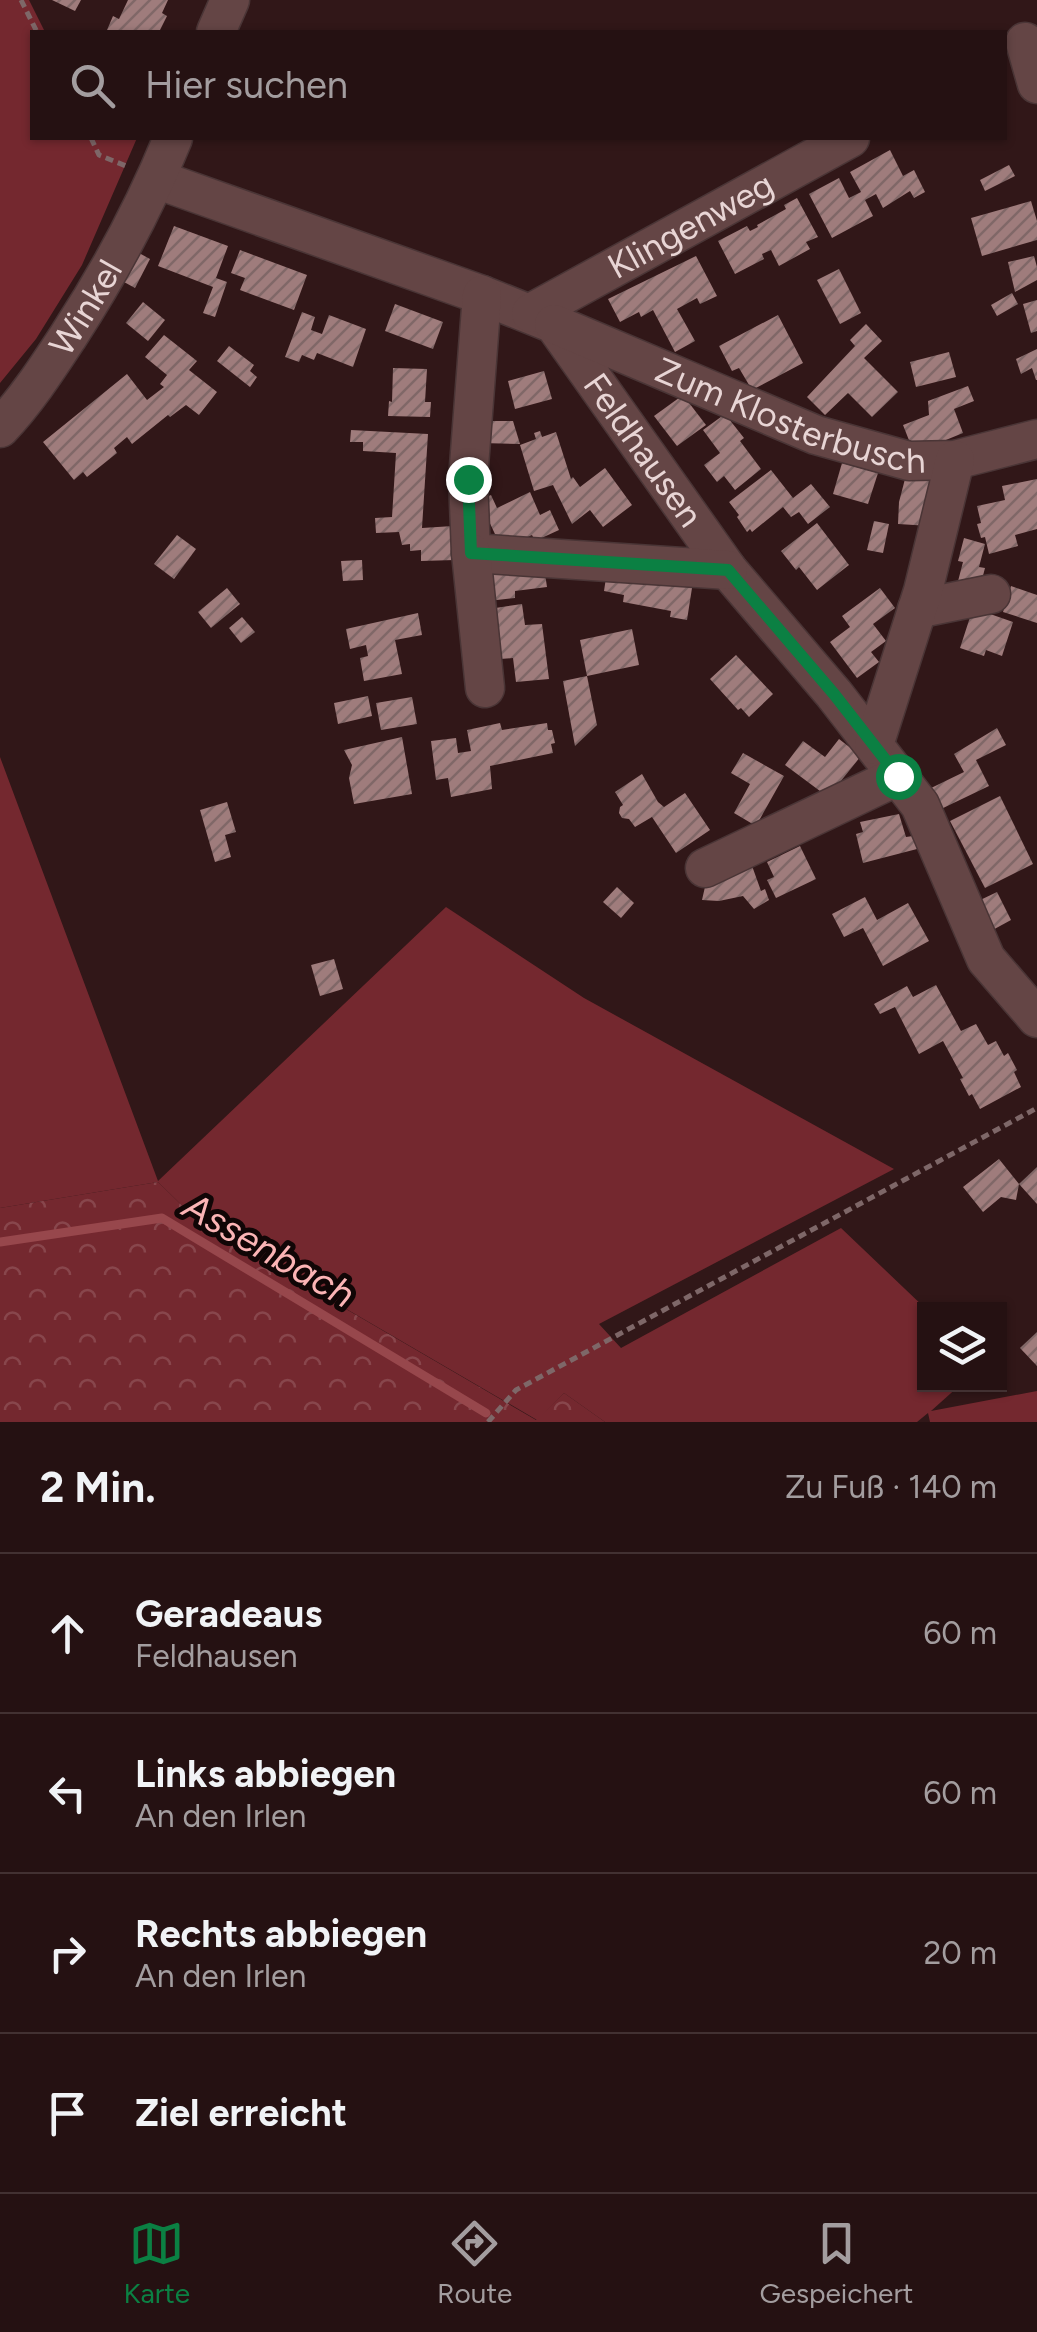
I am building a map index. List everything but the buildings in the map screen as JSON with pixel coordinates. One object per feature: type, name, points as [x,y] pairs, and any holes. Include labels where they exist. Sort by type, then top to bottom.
[{"type":"street","points":[[217,30],[230,0]]},
{"type":"street","points":[[1022,43],[1037,84]]},
{"type":"street","name":"Winkel","points":[[0,428],[52,362],[109,273],[172,140]]},
{"type":"street","name":"Klingenweg","points":[[542,318],[847,140]]},
{"type":"street","points":[[156,179],[542,318]]},
{"type":"street","points":[[482,295],[468,479],[471,553],[485,688]]},
{"type":"street","name":"Zum Klosterbusch","points":[[542,318],[816,435],[909,461],[955,460],[1037,439]]},
{"type":"street","name":"Feldhausen","points":[[542,318],[728,570],[827,686],[920,805],[986,958],[1037,1018]]},
{"type":"street","points":[[874,745],[917,609],[955,460]]},
{"type":"street","points":[[471,553],[728,570]]},
{"type":"street","points":[[917,609],[991,594]]},
{"type":"street","points":[[705,868],[898,776]]},
{"type":"path","points":[[20,0],[36,30]]},
{"type":"path","points":[[91,140],[100,155],[156,179]]},
{"type":"path","points":[[488,1422],[516,1390],[1037,1108]]},
{"type":"green space","points":[[0,0],[29,0],[44,30],[30,30],[30,140],[136,140],[82,265],[36,339],[0,383]]},
{"type":"green space","points":[[0,757],[158,1181],[446,907],[584,998],[894,1169],[599,1324],[621,1348],[841,1228],[919,1302],[917,1392],[952,1392],[931,1411],[1037,1391],[1037,1422],[930,1422],[928,1413],[917,1422],[605,1422],[564,1393],[537,1420],[202,1225],[158,1182],[0,1208]]},
{"type":"green space","points":[[158,1182],[202,1225],[536,1420],[564,1393],[605,1422],[0,1422],[0,1208]]},
{"type":"waterway","name":"Assenbach","points":[[0,1242],[162,1218],[486,1413]]},
{"type":"route","points":[[468,479],[471,553],[728,570],[898,776]]}]
